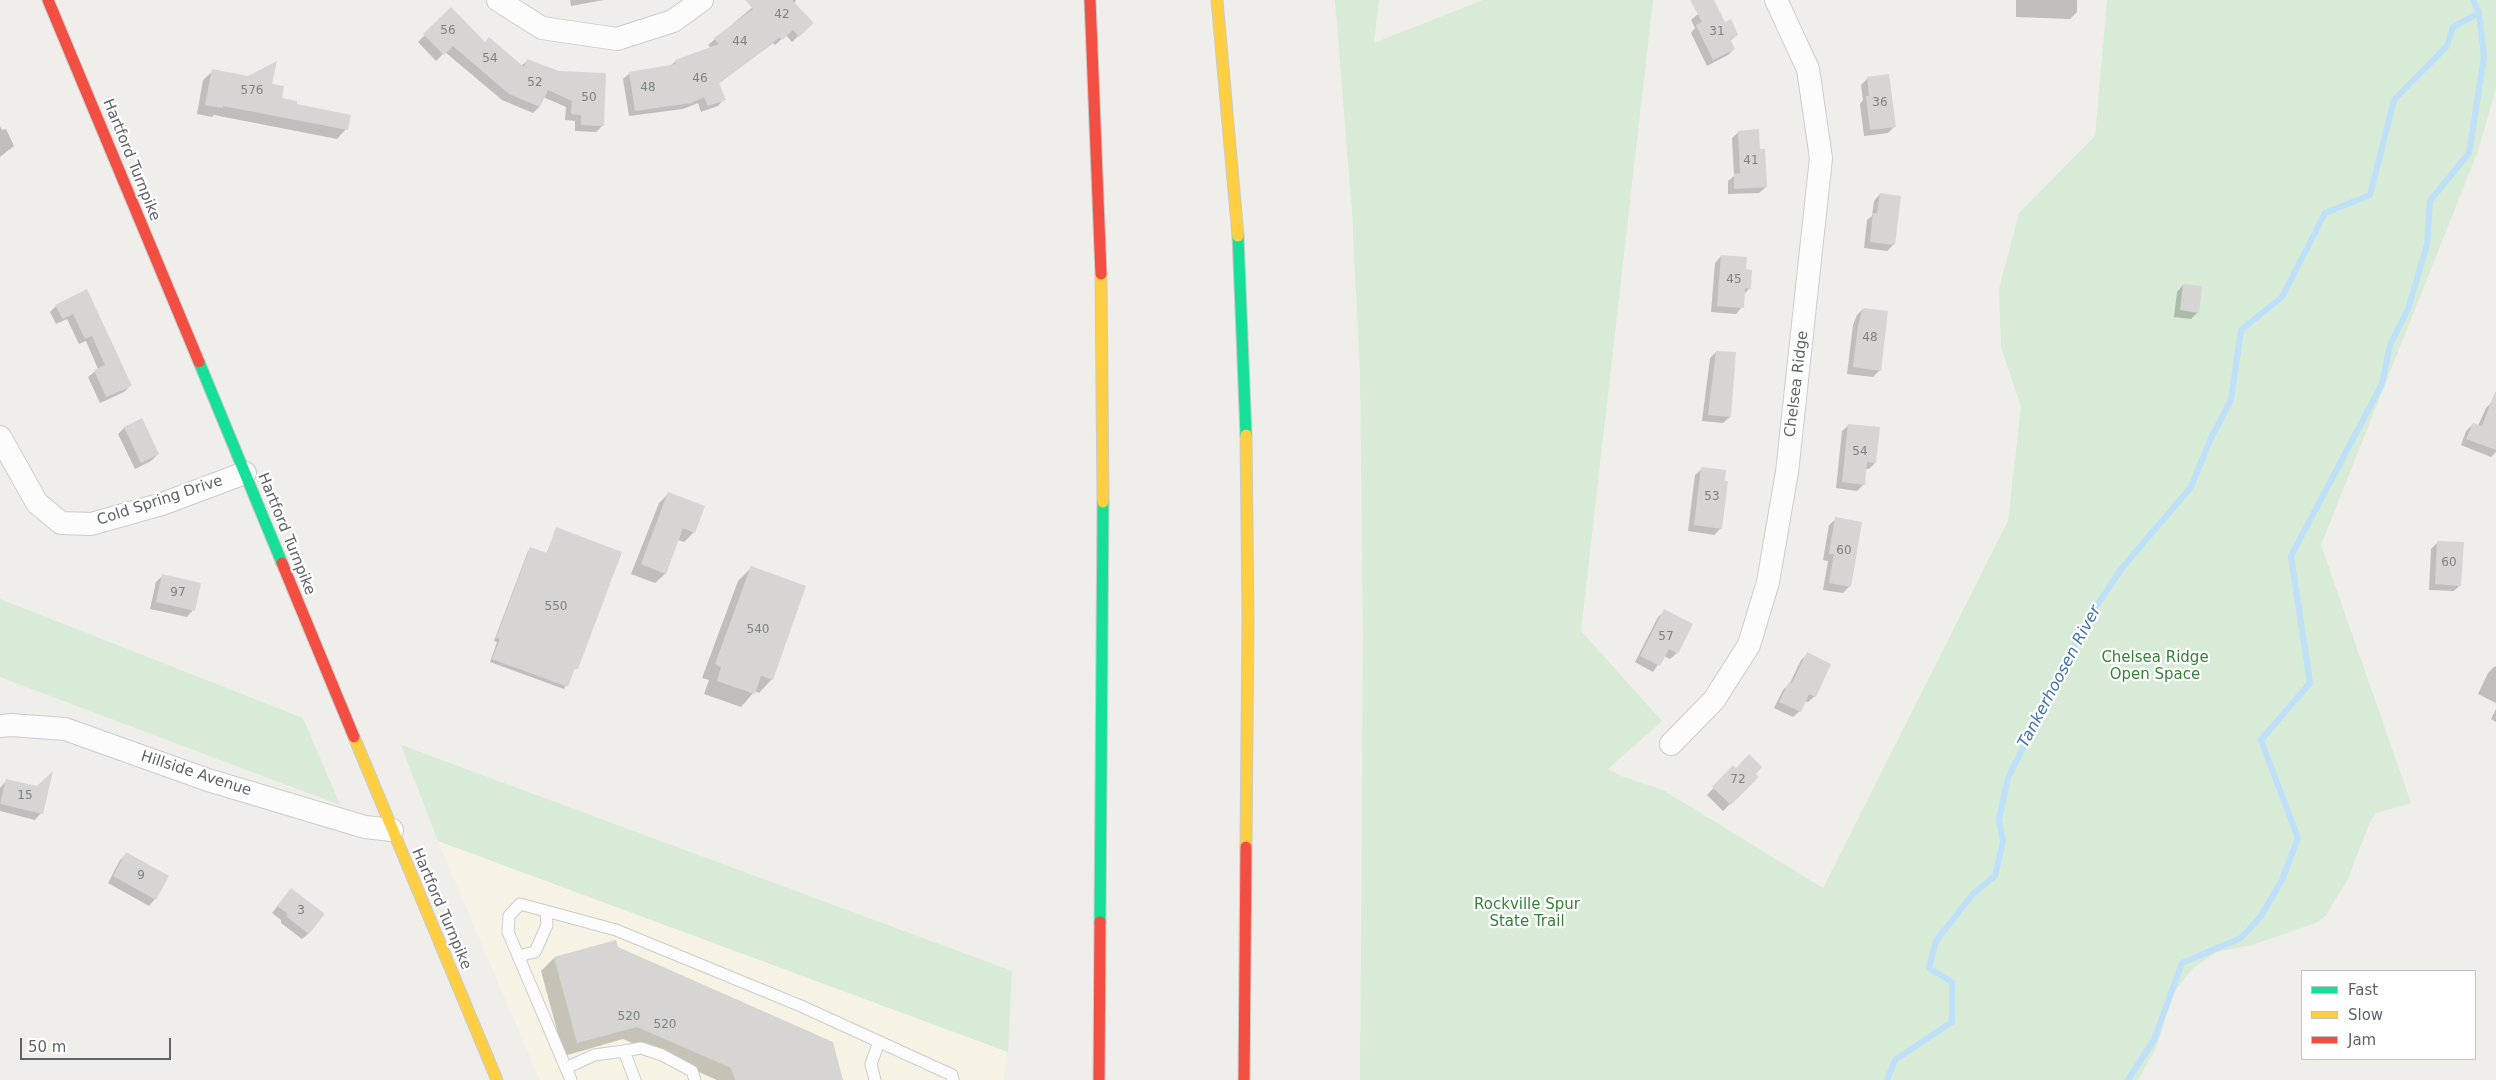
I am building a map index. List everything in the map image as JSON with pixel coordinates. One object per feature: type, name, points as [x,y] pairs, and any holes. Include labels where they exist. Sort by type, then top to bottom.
[{"type":"main road","name":"Hartford Turnpike","points":[[48,0],[497,1080]]},
{"type":"main road","points":[[1090,0],[1101,238],[1104,418],[1098,1080]]},
{"type":"main road","points":[[1217,0],[1227,93],[1238,238],[1247,458],[1248,618],[1244,1080]]},
{"type":"street","points":[[498,0],[542,28],[617,39],[673,21],[702,0]]},
{"type":"street","name":"Chelsea Ridge","points":[[1671,744],[1714,700],[1749,645],[1768,582],[1787,472],[1821,158],[1808,68],[1776,0]]},
{"type":"street","name":"Cold Spring Drive","points":[[0,437],[37,503],[61,523],[91,524],[162,504],[245,473]]},
{"type":"street","name":"Hillside Avenue","points":[[0,726],[11,725],[65,729],[208,780],[365,827],[392,830]]},
{"type":"lane","points":[[570,1080],[508,932],[509,916],[520,904],[616,930],[801,1006],[952,1075],[953,1080]]},
{"type":"lane","points":[[518,956],[535,952],[547,925],[546,911]]},
{"type":"lane","points":[[875,1080],[871,1064],[879,1042]]},
{"type":"lane","points":[[566,1068],[594,1055],[641,1048],[662,1055],[692,1071],[695,1080]]},
{"type":"lane","points":[[624,1051],[635,1080]]},
{"type":"shaded area","points":[[438,841],[1007,1052],[1004,1080],[540,1080]]},
{"type":"green space","points":[[1335,0],[1379,0],[1374,43],[1483,0],[1653,0],[1581,631],[1662,721],[1608,769],[1621,776],[1663,790],[1823,888],[2008,521],[2021,407],[2001,347],[1999,289],[2019,213],[2095,136],[2107,0],[2496,0],[2496,88],[2478,151],[2321,545],[2411,803],[2376,813],[2369,824],[2348,879],[2326,915],[2318,922],[2252,945],[2217,952],[2197,965],[2173,994],[2156,1048],[2138,1080],[1360,1080],[1363,636],[1360,373],[1352,212]]},
{"type":"green space","points":[[0,599],[303,718],[340,805],[0,677]]},
{"type":"green space","points":[[401,745],[1012,971],[1008,1052],[438,841]]},
{"type":"building","points":[[745,0],[792,0],[814,23],[799,37],[793,30],[782,40],[780,37],[719,83],[726,100],[708,106],[704,97],[691,103],[635,111],[629,72],[676,64],[675,60],[719,44],[714,38],[753,9]]},
{"type":"building","points":[[1690,0],[1714,0],[1725,22],[1731,19],[1738,35],[1730,39],[1735,49],[1713,60],[1696,25],[1702,22]]},
{"type":"building","points":[[451,7],[485,42],[489,37],[524,67],[527,59],[559,71],[606,73],[604,126],[581,125],[581,115],[571,114],[572,101],[548,90],[540,107],[509,94],[453,46],[444,55],[423,34]]},
{"type":"building","points":[[277,61],[272,84],[284,86],[282,98],[297,101],[297,104],[351,115],[348,130],[223,106],[223,108],[205,105],[212,69],[248,76]]},
{"type":"building","points":[[1889,74],[1896,127],[1870,130],[1866,96],[1869,96],[1867,77]]},
{"type":"building","points":[[1759,129],[1760,149],[1765,149],[1767,187],[1734,189],[1734,174],[1740,173],[1738,131]]},
{"type":"building","points":[[1880,193],[1901,196],[1895,245],[1870,242],[1873,213],[1877,213]]},
{"type":"building","points":[[1721,255],[1747,257],[1746,269],[1752,270],[1751,289],[1745,288],[1744,308],[1717,306]]},
{"type":"building","points":[[2183,284],[2202,286],[2199,313],[2180,310]]},
{"type":"building","points":[[87,289],[132,386],[106,397],[94,370],[105,365],[92,336],[85,339],[73,314],[63,319],[55,305]]},
{"type":"building","points":[[1863,308],[1888,311],[1881,371],[1853,367],[1858,326]]},
{"type":"building","points":[[1716,351],[1736,352],[1731,417],[1708,415]]},
{"type":"building","points":[[2495,392],[2496,450],[2466,439],[2473,423],[2482,426]]},
{"type":"building","points":[[142,418],[159,454],[141,463],[124,427]]},
{"type":"building","points":[[1848,424],[1880,427],[1876,463],[1867,462],[1865,485],[1842,482]]},
{"type":"building","points":[[1701,467],[1726,470],[1725,481],[1728,481],[1722,529],[1694,525]]},
{"type":"building","points":[[668,492],[705,506],[695,533],[683,528],[666,574],[641,564]]},
{"type":"building","points":[[1835,517],[1862,522],[1851,587],[1829,583],[1834,554],[1829,554]]},
{"type":"building","points":[[556,527],[622,552],[578,669],[575,668],[568,687],[492,659],[500,639],[496,638],[530,547],[547,553]]},
{"type":"building","points":[[2437,541],[2464,542],[2461,586],[2435,584]]},
{"type":"building","points":[[751,566],[806,586],[773,680],[761,676],[755,694],[717,681],[721,667],[715,664]]},
{"type":"building","points":[[162,574],[201,583],[195,611],[156,602]]},
{"type":"building","points":[[1664,609],[1693,624],[1678,654],[1669,649],[1660,666],[1640,656]]},
{"type":"building","points":[[1807,652],[1831,664],[1816,697],[1809,694],[1801,712],[1779,702],[1789,682],[1792,683]]},
{"type":"building","points":[[1749,754],[1762,767],[1756,774],[1759,777],[1731,805],[1712,787],[1733,765],[1736,768]]},
{"type":"building","points":[[53,771],[43,814],[0,804],[6,779],[37,786]]},
{"type":"building","points":[[126,852],[169,876],[156,900],[113,876]]},
{"type":"building","points":[[291,888],[325,914],[309,934],[287,917],[287,913],[277,906]]},
{"type":"building","points":[[616,940],[618,947],[833,1042],[843,1080],[735,1080],[731,1068],[637,1027],[577,1043],[554,957]]},
{"type":"waterway","name":"Tankerhoosen River","points":[[2128,1080],[2154,1040],[2182,963],[2241,938],[2261,916],[2282,880],[2298,838],[2261,740],[2310,683],[2291,556],[2382,384],[2390,345],[2408,309],[2427,245],[2430,201],[2469,153],[2484,57],[2479,13],[2473,0]]},
{"type":"waterway","name":"Tankerhoosen River","points":[[1887,1080],[1895,1060],[1952,1022],[1952,982],[1929,968],[1936,941],[1973,894],[1995,876],[2003,842],[1999,819],[2008,778],[2085,623],[2122,568],[2191,487],[2210,440],[2231,400],[2241,330],[2282,297],[2325,213],[2370,195],[2394,100],[2447,46],[2453,27],[2479,13]]},
{"type":"traffic: fast","points":[[1238,236],[1246,435]]},
{"type":"traffic: fast","points":[[199,362],[282,563]]},
{"type":"traffic: fast","points":[[1100,922],[1103,502]]},
{"type":"traffic: slow","points":[[1217,0],[1238,236]]},
{"type":"traffic: slow","points":[[1101,274],[1103,502]]},
{"type":"traffic: slow","points":[[1246,435],[1248,618],[1246,847]]},
{"type":"traffic: slow","points":[[354,737],[497,1080]]},
{"type":"traffic: jam","points":[[48,0],[199,362]]},
{"type":"traffic: jam","points":[[1090,0],[1101,274]]},
{"type":"traffic: jam","points":[[282,563],[354,737]]},
{"type":"traffic: jam","points":[[1244,1080],[1246,847]]},
{"type":"traffic: jam","points":[[1099,1080],[1100,922]]},
{"type":"park label","name":"Chelsea Ridge Open Space","points":[[2155,666]]},
{"type":"park label","name":"Rockville Spur State Trail","points":[[1527,914]]}]
